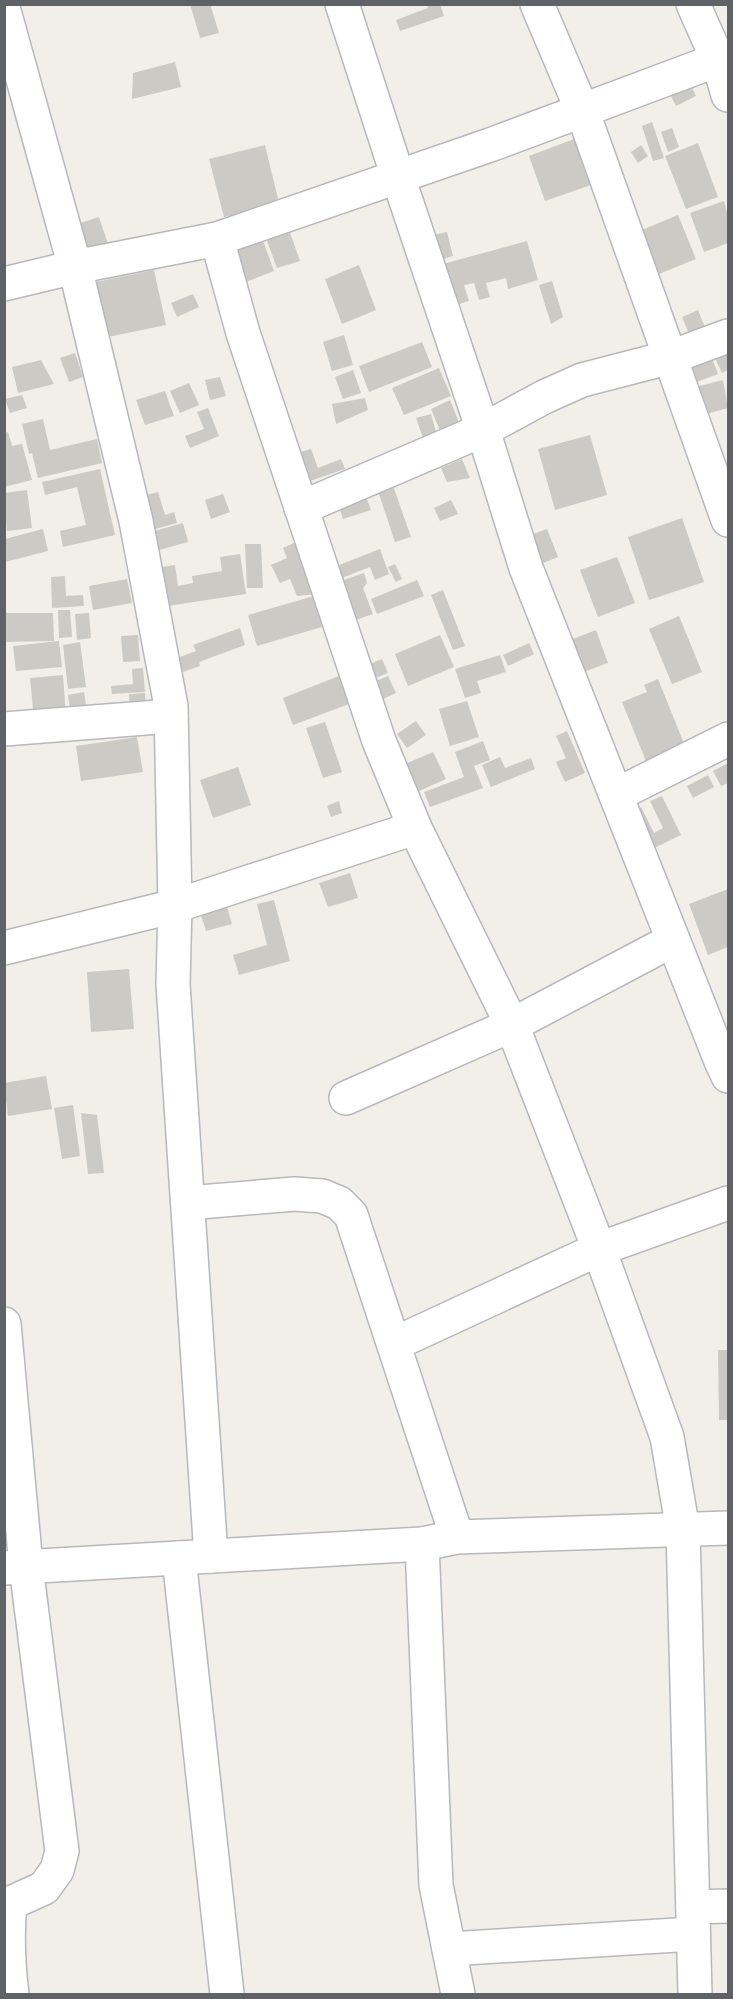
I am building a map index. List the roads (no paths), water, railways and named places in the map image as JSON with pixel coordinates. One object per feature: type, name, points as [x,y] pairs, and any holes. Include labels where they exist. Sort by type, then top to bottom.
[{"type":"street","points":[[342,4],[483,430],[526,568],[729,1076]]},
{"type":"street","points":[[537,4],[582,111],[729,520]]},
{"type":"street","points":[[693,4],[723,58],[729,95]]},
{"type":"street","points":[[4,11],[75,267],[136,521],[171,716],[175,906],[173,984],[188,1203],[195,1557],[226,1995]]},
{"type":"street","points":[[4,284],[75,267],[217,239],[398,177],[723,58]]},
{"type":"street","points":[[217,239],[243,333],[379,741],[415,828],[512,1025],[599,1249],[667,1437],[683,1530],[695,1995]]},
{"type":"street","points":[[301,508],[483,430],[544,397],[582,381],[671,357],[729,336]]},
{"type":"street","points":[[4,729],[171,716]]},
{"type":"street","points":[[616,795],[729,739]]},
{"type":"street","points":[[4,948],[175,906],[415,828]]},
{"type":"street","points":[[346,1098],[512,1025],[673,940]]},
{"type":"street","points":[[188,1203],[294,1194],[322,1196],[339,1203],[351,1215],[457,1537]]},
{"type":"street","points":[[394,1344],[599,1249],[729,1203]]},
{"type":"street","points":[[4,1324],[15,1567],[62,1851],[57,1870],[44,1888],[7,1904],[8,1965],[12,1995]]},
{"type":"street","points":[[15,1567],[422,1544],[457,1537],[729,1528]]},
{"type":"street","points":[[422,1544],[436,1885],[458,1995]]},
{"type":"street","points":[[449,1949],[693,1921],[729,1906]]}]
